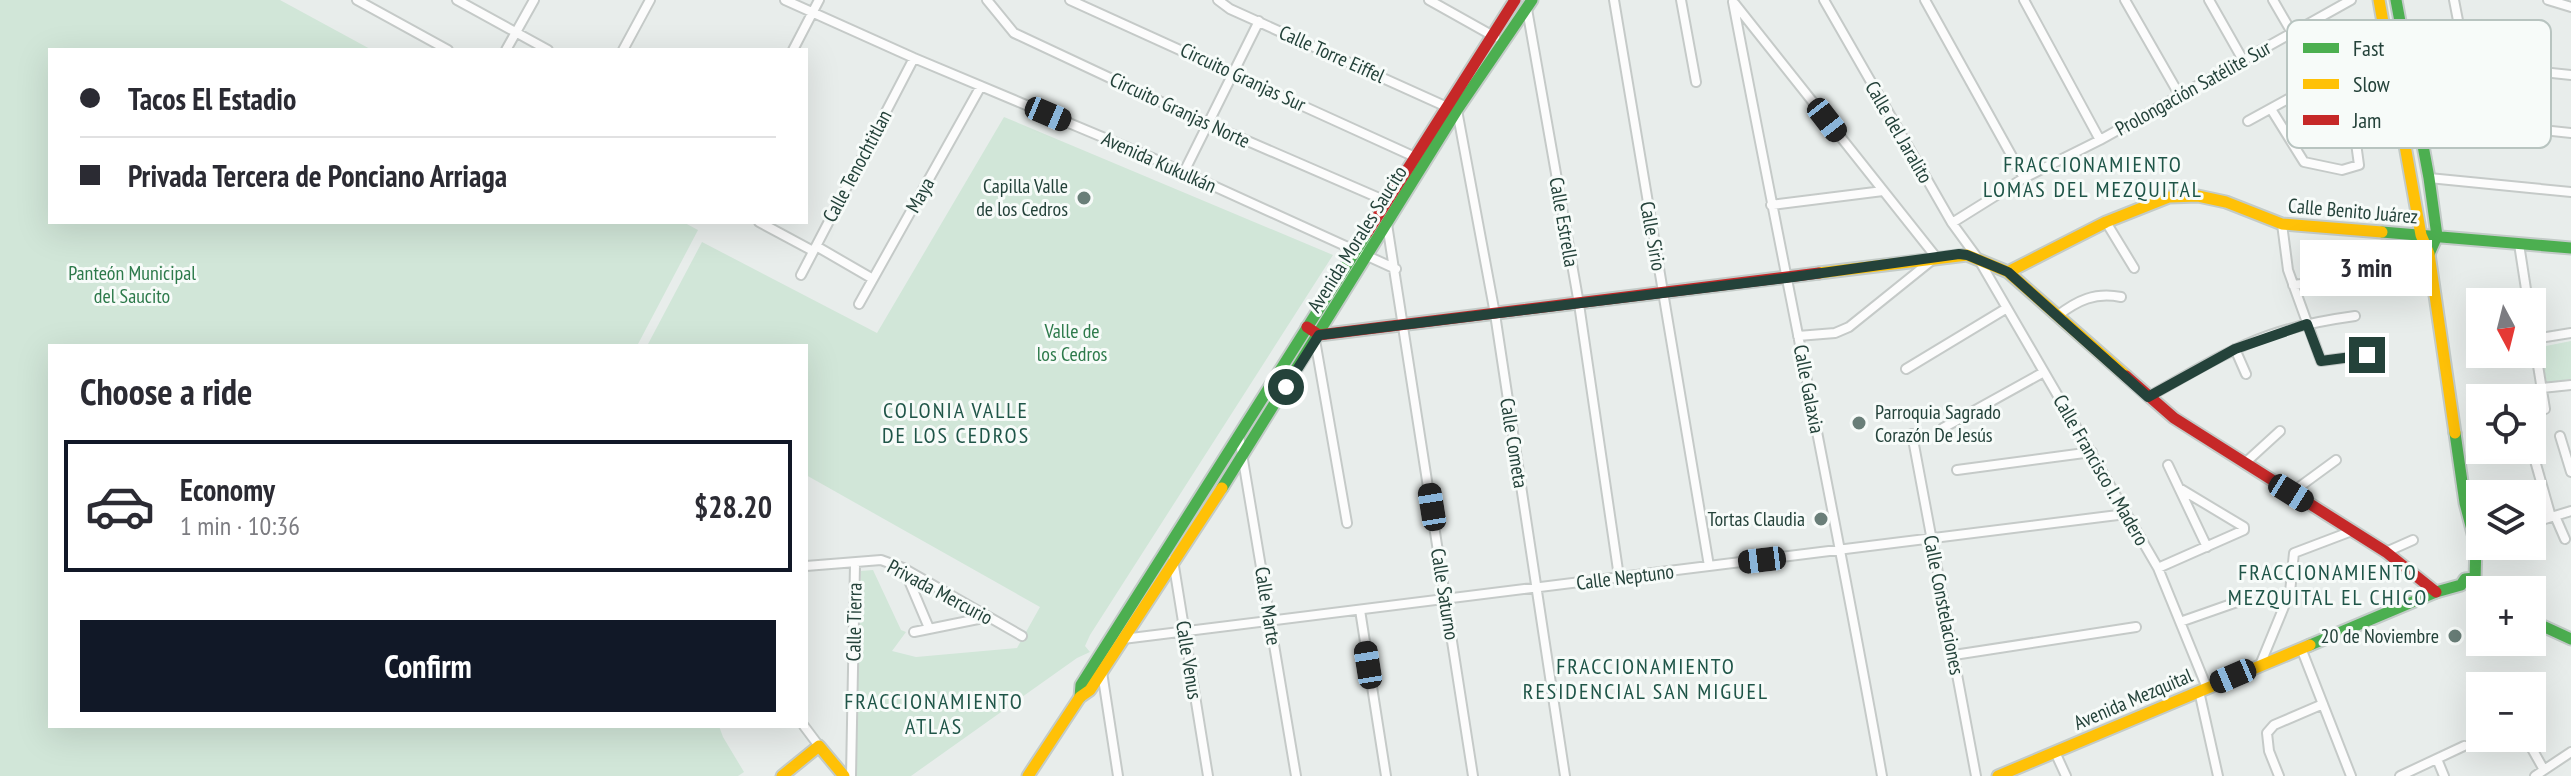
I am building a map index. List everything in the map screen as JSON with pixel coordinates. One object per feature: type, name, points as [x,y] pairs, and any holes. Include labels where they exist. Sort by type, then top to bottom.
[{"type":"street","points":[[357,0],[444,48]]},
{"type":"street","points":[[457,0],[544,48]]},
{"type":"street","points":[[507,48],[534,0]]},
{"type":"street","points":[[624,48],[650,0]]},
{"type":"street","name":"Avenida Kukulkán","points":[[785,0],[1363,252]]},
{"type":"street","points":[[794,48],[819,0]]},
{"type":"street","name":"Circuito Granjas Norte","points":[[987,0],[1014,33],[1206,123],[1386,201]]},
{"type":"street","name":"Circuito Granjas Sur","points":[[1070,0],[1415,157]]},
{"type":"street","name":"Calle Torre Eiffel","points":[[1221,0],[1230,9],[1452,109]]},
{"type":"street","points":[[1429,0],[1498,40]]},
{"type":"street","name":"Avenida Morales Saucito","points":[[1498,40],[1515,0]]},
{"type":"street","name":"Calle Sirio","points":[[1614,0],[1709,566]]},
{"type":"street","points":[[1681,0],[1696,82]]},
{"type":"street","name":"Calle del Jaralito","points":[[1824,0],[1952,223],[1979,260]]},
{"type":"street","points":[[1925,0],[2024,178]]},
{"type":"street","points":[[2024,0],[2100,140]]},
{"type":"street","points":[[2125,0],[2180,96]]},
{"type":"street","points":[[2209,0],[2243,60]]},
{"type":"street","points":[[2273,0],[2287,24]]},
{"type":"street","points":[[2379,0],[2383,20]]},
{"type":"street","points":[[2396,0],[2400,20]]},
{"type":"street","points":[[2454,0],[2458,20]]},
{"type":"street","points":[[2548,0],[2571,7]]},
{"type":"street","points":[[1733,1],[1936,257]]},
{"type":"street","name":"Calle Galaxia","points":[[1733,1],[1841,550],[1882,776]]},
{"type":"street","name":"Prolongación Satélite Sur","points":[[2313,20],[2345,2]]},
{"type":"street","name":"Avenida Morales Saucito","points":[[1028,776],[1080,697],[1090,690],[1102,672],[1317,338],[1386,201],[1498,40],[1530,4]]},
{"type":"street","name":"Calle Estrella","points":[[1530,4],[1619,577]]},
{"type":"street","points":[[1184,172],[1259,21]]},
{"type":"street","name":"Prolongación Satélite Sur","points":[[1952,223],[2024,178],[2100,140],[2287,35]]},
{"type":"street","name":"Calle Tenochtitlan","points":[[801,275],[914,58]]},
{"type":"street","points":[[2551,73],[2571,75]]},
{"type":"street","name":"Maya","points":[[859,304],[981,86]]},
{"type":"street","points":[[2248,121],[2287,100]]},
{"type":"street","name":"Avenida Morales Saucito","points":[[1080,697],[1081,685],[1307,327],[1387,223],[1452,109]]},
{"type":"street","name":"Calle Cometa","points":[[1452,109],[1495,314],[1565,776]]},
{"type":"street","points":[[2271,109],[2287,135]]},
{"type":"street","points":[[2551,131],[2571,133]]},
{"type":"street","points":[[2295,148],[2304,162],[2342,170],[2359,165],[2357,148]]},
{"type":"street","points":[[2405,148],[2421,235],[2429,254],[2466,506]]},
{"type":"street","points":[[2424,148],[2437,236],[2429,254]]},
{"type":"street","points":[[2429,178],[2571,192]]},
{"type":"street","points":[[1771,205],[1883,191]]},
{"type":"street","name":"Calle Benito Juárez","points":[[2008,272],[2106,222],[2169,197],[2198,196],[2226,202],[2282,224],[2571,248]]},
{"type":"street","points":[[2106,222],[2134,268]]},
{"type":"street","name":"Calle Saturno","points":[[1387,223],[1473,776]]},
{"type":"street","points":[[763,224],[873,279]]},
{"type":"street","points":[[2282,224],[2288,270],[2321,361],[2367,355]]},
{"type":"street","points":[[2519,244],[2526,288]]},
{"type":"street","points":[[1363,252],[1396,269]]},
{"type":"street","points":[[1317,338],[1959,254],[2008,272],[2174,418],[2386,552],[2436,592]]},
{"type":"street","points":[[1798,336],[1835,333],[1849,327],[1936,257]]},
{"type":"street","name":"Calle Francisco I. Madero","points":[[1979,260],[2158,568],[2203,689],[2218,776]]},
{"type":"street","points":[[2293,285],[2353,278]]},
{"type":"street","points":[[2057,316],[2080,300],[2094,296],[2121,297]]},
{"type":"street","points":[[1906,369],[2007,308]]},
{"type":"street","points":[[2148,397],[2235,349],[2307,324],[2355,316]]},
{"type":"street","points":[[1307,327],[1317,338],[1347,523]]},
{"type":"street","points":[[2546,337],[2571,333]]},
{"type":"street","points":[[2235,349],[2246,374]]},
{"type":"street","points":[[1943,428],[2044,372]]},
{"type":"street","points":[[2546,388],[2571,385]]},
{"type":"street","points":[[2245,463],[2280,431]]},
{"type":"street","name":"Calle Constelaciones","points":[[1912,434],[1976,776]]},
{"type":"street","name":"Calle Marte","points":[[1239,436],[1296,776]]},
{"type":"street","points":[[2560,436],[2571,472]]},
{"type":"street","points":[[1957,470],[2092,452]]},
{"type":"street","points":[[2291,493],[2336,460]]},
{"type":"street","points":[[2536,464],[2553,516],[2565,539]]},
{"type":"street","points":[[2168,465],[2207,547]]},
{"type":"street","points":[[2158,568],[2244,530],[2244,527],[2179,488]]},
{"type":"street","points":[[1194,506],[1205,513]]},
{"type":"street","points":[[2546,518],[2571,511]]},
{"type":"street","name":"Calle Neptuno","points":[[1123,639],[2126,514]]},
{"type":"street","points":[[2260,665],[2290,592],[2294,553],[2352,531]]},
{"type":"street","points":[[2386,552],[2413,540]]},
{"type":"street","name":"Calle Venus","points":[[1170,544],[1208,776]]},
{"type":"street","name":"Privada Mercurio","points":[[808,566],[881,560],[903,568],[1022,636]]},
{"type":"street","name":"Calle Tierra","points":[[851,776],[855,564]]},
{"type":"street","points":[[903,568],[929,628]]},
{"type":"street","name":"Avenida Mezquital","points":[[1998,776],[2436,592],[2461,585],[2466,579]]},
{"type":"street","points":[[2180,622],[2240,601]]},
{"type":"street","points":[[1360,610],[1386,776]]},
{"type":"street","points":[[914,632],[989,617]]},
{"type":"street","points":[[1954,655],[2136,627]]},
{"type":"street","points":[[2546,627],[2571,639]]},
{"type":"street","points":[[2301,648],[2351,776]]},
{"type":"street","points":[[1099,656],[1118,776]]},
{"type":"street","points":[[2279,776],[2269,751],[2267,733],[2274,725],[2323,704]]},
{"type":"street","points":[[806,728],[844,776]]},
{"type":"street","points":[[782,776],[819,746]]},
{"type":"street","points":[[2400,776],[2464,746]]},
{"type":"street","points":[[2055,752],[2066,776]]},
{"type":"street","points":[[2534,752],[2544,770]]},
{"type":"street","points":[[2535,776],[2571,752]]},
{"type":"street","points":[[2437,759],[2444,776]]},
{"type":"green space","name":"Panteón Municipal del Saucito","points":[[0,0],[280,0],[368,48],[48,48],[48,224],[687,224],[698,230],[638,344],[48,344],[48,728],[720,728],[744,772],[738,776],[0,776]]},
{"type":"green space","name":"Valle de los Cedros","points":[[1004,117],[1333,255],[1090,635],[1085,646],[1090,652],[1077,658],[911,776],[853,776],[861,571],[873,570],[901,630],[906,632],[892,651],[916,657],[1017,648],[1040,607],[808,476],[808,344],[648,344],[702,242],[877,333]]},
{"type":"green space","points":[[2571,341],[2571,379],[2546,383],[2546,346]]},
{"type":"traffic: fast","points":[[1222,488],[1457,110],[1532,0]]},
{"type":"traffic: fast","points":[[2396,0],[2400,20]]},
{"type":"traffic: fast","points":[[2423,148],[2437,236],[2429,254]]},
{"type":"traffic: fast","points":[[2382,232],[2571,248]]},
{"type":"traffic: fast","points":[[1080,697],[1081,685],[1367,233]]},
{"type":"traffic: fast","points":[[2455,433],[2465,503],[2476,545],[2475,576]]},
{"type":"traffic: fast","points":[[2461,585],[2466,579]]},
{"type":"traffic: fast","points":[[2310,645],[2436,592],[2461,585]]},
{"type":"traffic: fast","points":[[2546,627],[2571,639]]},
{"type":"traffic: slow","points":[[2379,0],[2383,20]]},
{"type":"traffic: slow","points":[[2405,148],[2421,235],[2429,254],[2455,433]]},
{"type":"traffic: slow","points":[[2008,272],[2106,222],[2169,197],[2198,196],[2226,202],[2282,224],[2382,232]]},
{"type":"traffic: slow","points":[[1819,273],[1967,255],[2008,272],[2126,376]]},
{"type":"traffic: slow","points":[[1028,776],[1080,697],[1090,690],[1222,488]]},
{"type":"traffic: slow","points":[[1998,776],[2310,645]]},
{"type":"traffic: slow","points":[[782,776],[819,746],[844,776]]},
{"type":"traffic: jam","points":[[1367,233],[1515,0]]},
{"type":"traffic: jam","points":[[1307,327],[1319,335],[1819,273]]},
{"type":"traffic: jam","points":[[2126,376],[2174,418],[2386,552],[2436,592]]},
{"type":"place","name":"Capilla Valle de los Cedros","points":[[1084,198]]},
{"type":"place","name":"Parroquia Sagrado Corazón De Jesús","points":[[1859,423]]},
{"type":"place","name":"Tortas Claudia","points":[[1821,519]]},
{"type":"place","name":"20 de Noviembre","points":[[2455,636]]},
{"type":"district","name":"FRACCIONAMIENTO LOMAS DEL MEZQUITAL","points":[[2093,176]]},
{"type":"district","name":"COLONIA VALLE DE LOS CEDROS","points":[[956,422]]},
{"type":"district","name":"FRACCIONAMIENTO MEZQUITAL EL CHICO","points":[[2328,584]]},
{"type":"district","name":"FRACCIONAMIENTO RESIDENCIAL SAN MIGUEL","points":[[1646,678]]},
{"type":"district","name":"FRACCIONAMIENTO ATLAS","points":[[934,714]]},
{"type":"route","points":[[1286,387],[1319,335],[1959,254],[2008,272],[2148,397],[2235,349],[2307,324],[2321,361],[2367,355]]}]
